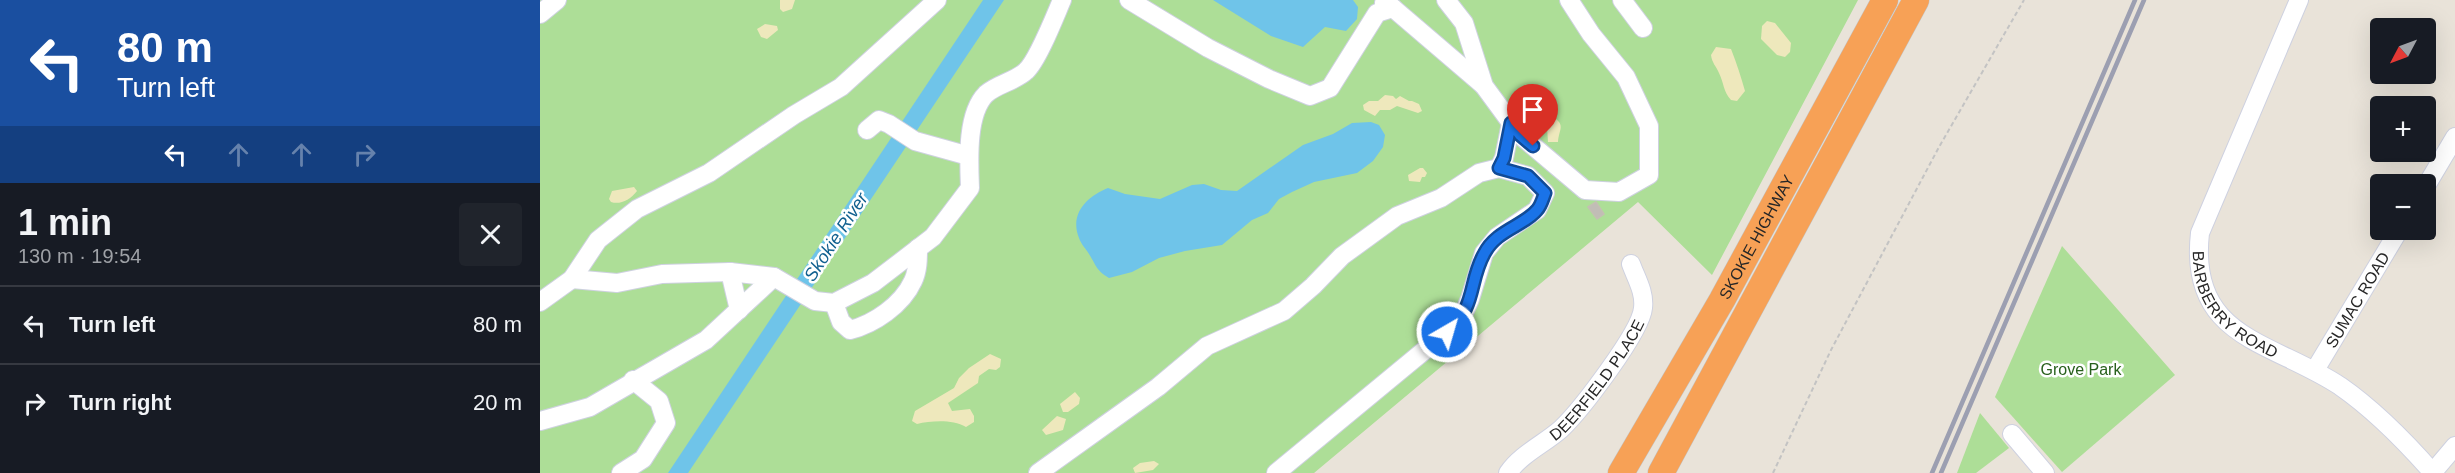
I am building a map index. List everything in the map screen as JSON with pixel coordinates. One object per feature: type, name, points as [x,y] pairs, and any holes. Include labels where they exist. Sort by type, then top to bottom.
[{"type":"highway","name":"SKOKIE HIGHWAY","points":[[1621,473],[1722,300],[1885,0]]},
{"type":"highway","name":"SKOKIE HIGHWAY","points":[[1661,473],[1916,0]]},
{"type":"street","points":[[540,14],[557,0]]},
{"type":"street","points":[[540,302],[572,279],[597,240],[629,215],[709,173],[794,115],[841,87],[937,0]]},
{"type":"street","points":[[572,279],[617,283],[662,274],[730,272],[781,280],[815,301],[834,303],[873,283],[933,237],[970,188],[969,156],[974,115],[986,94],[1027,70],[1047,35],[1062,0]]},
{"type":"street","points":[[1130,0],[1208,48],[1269,79],[1310,96],[1330,88],[1385,4],[1484,86],[1520,135],[1585,190],[1619,192],[1649,175],[1649,126],[1626,77],[1591,34],[1569,0]]},
{"type":"street","points":[[1446,0],[1464,23],[1484,86]]},
{"type":"street","points":[[1622,0],[1643,28]]},
{"type":"street","name":"BARBERRY ROAD","points":[[2299,0],[2200,233],[2198,267],[2204,288],[2220,316],[2252,341],[2315,370],[2373,411],[2433,472]]},
{"type":"street","points":[[867,130],[879,120],[915,141],[969,156]]},
{"type":"street","points":[[1499,168],[1504,158],[1511,123]]},
{"type":"street","points":[[2433,174],[2455,137]]},
{"type":"street","points":[[1038,473],[1052,460],[1158,387],[1207,346],[1284,310],[1313,286],[1342,256],[1397,216],[1441,198],[1479,173],[1499,168],[1528,176],[1545,193],[1537,210],[1497,237],[1484,253],[1461,321],[1276,473]]},
{"type":"street","name":"SUMAC ROAD","points":[[2315,370],[2393,240]]},
{"type":"street","points":[[834,303],[841,322],[850,330],[863,326],[887,311],[914,281],[918,264],[918,248]]},
{"type":"street","name":"DEERFIELD PLACE","points":[[1508,473],[1524,457],[1572,419],[1606,374],[1639,322],[1643,310],[1643,294],[1630,264]]},
{"type":"street","points":[[730,272],[739,310]]},
{"type":"street","points":[[540,421],[590,407],[633,380],[706,340],[739,310],[781,280]]},
{"type":"street","points":[[621,473],[643,459],[666,423],[659,401],[633,380]]},
{"type":"street","points":[[2012,435],[2045,473]]},
{"type":"street","points":[[2433,472],[2455,446]]},
{"type":"path","points":[[1773,473],[1836,340],[1940,147],[2024,0]]},
{"type":"green space","points":[[540,0],[1858,0],[1712,275],[1638,202],[1314,473],[540,473]]},
{"type":"green space","name":"Grove Park","points":[[2062,246],[2175,375],[2062,472],[1995,397]]},
{"type":"green space","points":[[1980,413],[2009,448],[1976,473],[1957,473]]},
{"type":"sand","points":[[780,0],[795,0],[792,9],[783,12],[780,9]]},
{"type":"sand","points":[[1767,21],[1775,23],[1791,43],[1790,52],[1785,57],[1777,55],[1761,39],[1762,26]]},
{"type":"sand","points":[[765,24],[777,26],[778,30],[767,39],[761,37],[757,29]]},
{"type":"sand","points":[[1716,47],[1731,49],[1745,91],[1737,101],[1728,97],[1712,60],[1711,55]]},
{"type":"sand","points":[[1385,95],[1396,99],[1400,96],[1419,104],[1422,111],[1418,113],[1397,106],[1390,110],[1380,110],[1375,116],[1364,110],[1363,105],[1369,101],[1378,101]]},
{"type":"sand","points":[[1550,115],[1560,124],[1558,142],[1548,142],[1547,127],[1544,122],[1545,117]]},
{"type":"sand","points":[[1420,168],[1427,173],[1425,177],[1422,177],[1420,182],[1409,181],[1408,175]]},
{"type":"sand","points":[[634,187],[637,191],[625,201],[614,203],[609,199],[612,191]]},
{"type":"sand","points":[[990,354],[1001,359],[1000,367],[996,370],[989,369],[979,376],[978,383],[948,403],[952,411],[970,409],[974,422],[966,427],[948,422],[917,424],[912,421],[915,411],[954,388],[959,378],[969,368]]},
{"type":"sand","points":[[1075,392],[1080,398],[1079,404],[1068,412],[1063,412],[1060,404]]},
{"type":"sand","points":[[1057,416],[1066,419],[1063,430],[1046,435],[1042,430]]},
{"type":"sand","points":[[1154,461],[1159,464],[1153,470],[1135,473],[1133,468],[1140,463]]},
{"type":"water","name":"Skokie River","points":[[983,0],[1004,0],[688,473],[668,473]]},
{"type":"water","points":[[1213,0],[1353,0],[1358,7],[1357,19],[1346,31],[1325,27],[1303,47],[1271,36]]},
{"type":"water","points":[[1371,122],[1379,125],[1385,135],[1383,147],[1373,161],[1357,173],[1314,182],[1279,199],[1268,213],[1252,220],[1222,245],[1159,258],[1132,272],[1109,278],[1097,268],[1080,240],[1076,221],[1082,207],[1087,201],[1108,188],[1125,194],[1160,199],[1192,185],[1204,184],[1221,190],[1237,191],[1303,145],[1333,134],[1352,123]]},
{"type":"building","points":[[1596,202],[1604,214],[1597,219],[1588,207]]},
{"type":"railway","points":[[1932,473],[2135,0]]},
{"type":"railway","points":[[1941,473],[2144,0]]},
{"type":"route","points":[[1447,332],[1461,321],[1484,253],[1497,237],[1537,210],[1545,193],[1528,176],[1499,168],[1504,158],[1511,123],[1533,146]]}]
